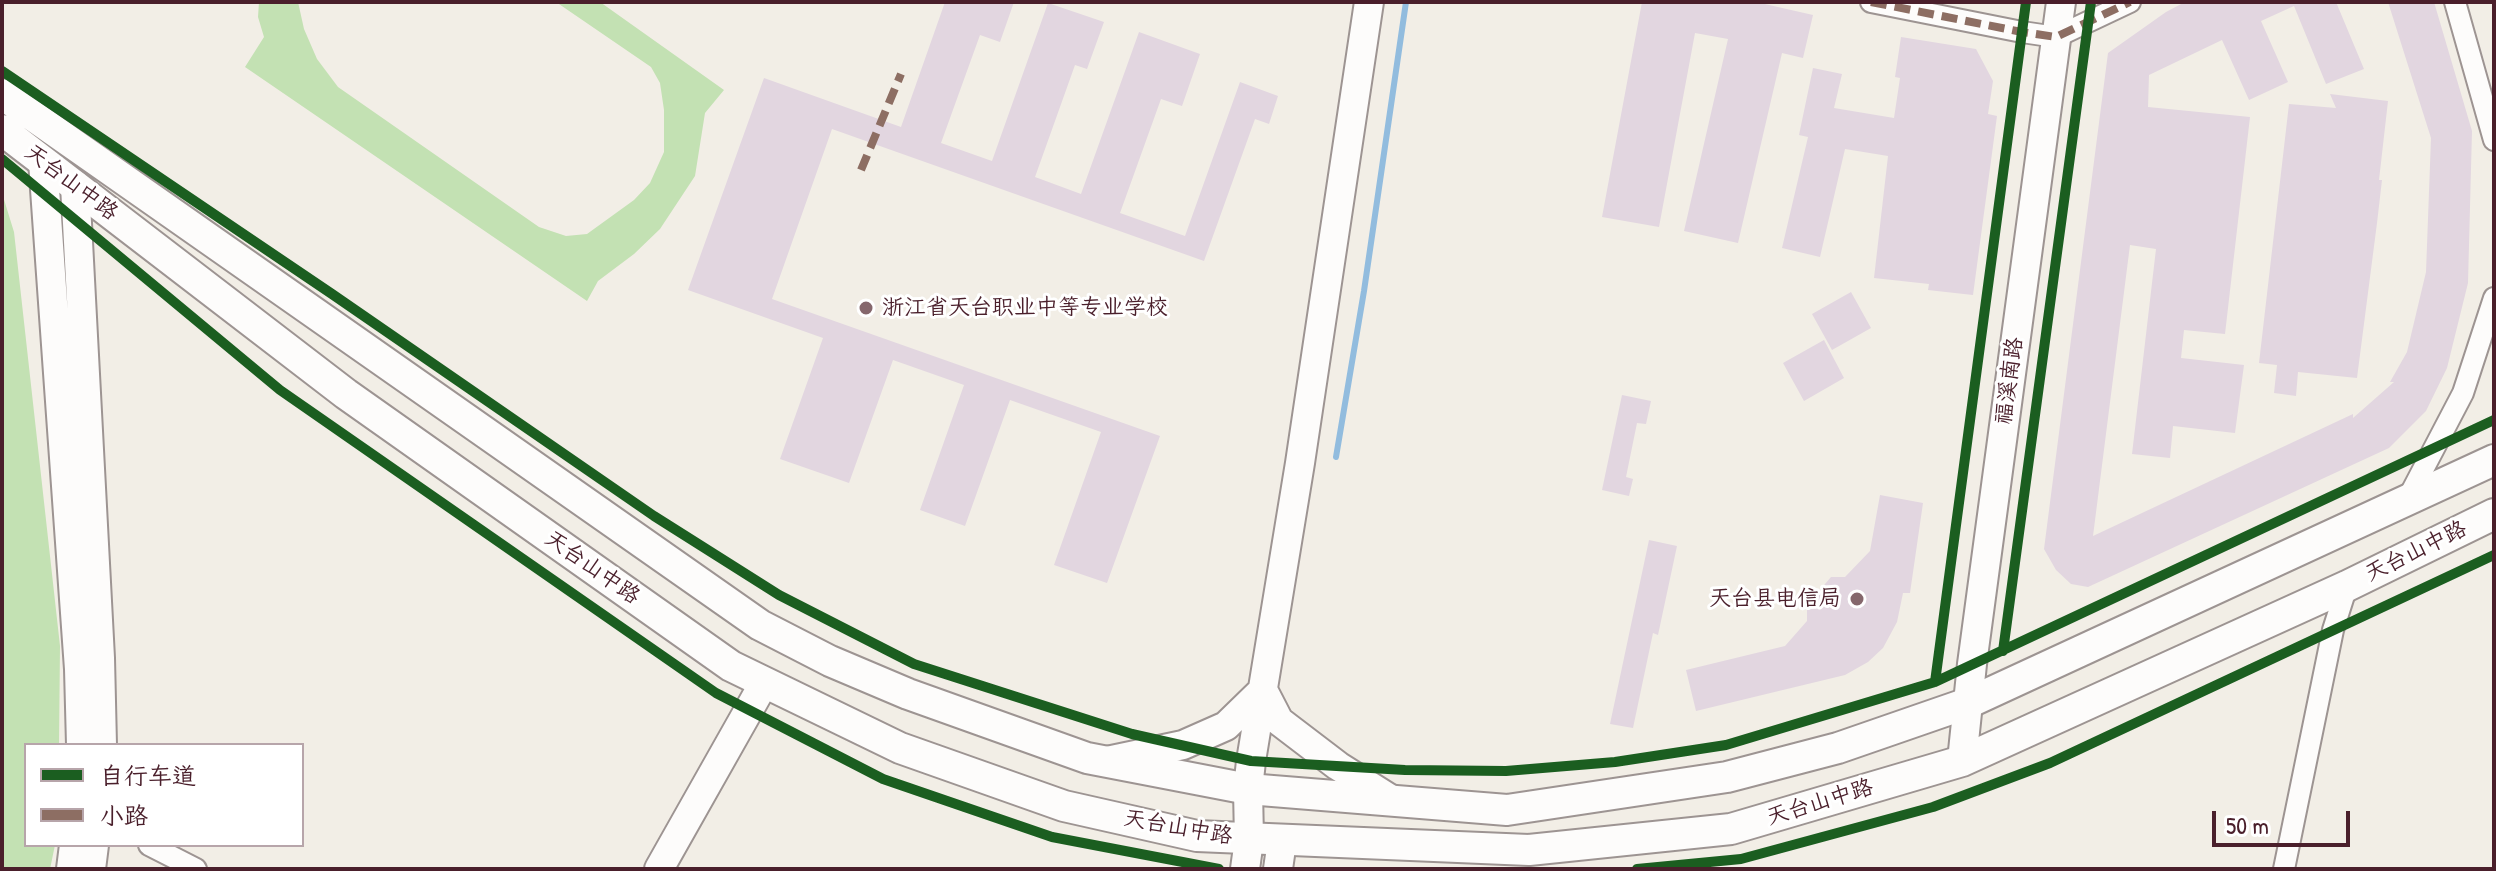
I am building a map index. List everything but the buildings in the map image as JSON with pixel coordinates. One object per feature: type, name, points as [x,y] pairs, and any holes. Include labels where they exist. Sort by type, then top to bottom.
[{"type":"main road","points":[[1247,854],[1248,789],[1369,2]]},
{"type":"main road","name":"福溪南路","points":[[1962,761],[2061,2]]},
{"type":"main road","name":"天台山中路","points":[[2,94],[760,625],[830,661],[908,694],[1087,758],[1248,789],[1507,810],[1727,777],[1838,748],[1968,703],[2494,460]]},
{"type":"main road","name":"天台山中路","points":[[2,130],[346,394],[731,666],[900,748],[1064,806],[1197,836],[1247,854],[1529,850],[1731,829],[1962,761],[2347,586],[2494,514]]},
{"type":"main road","points":[[43,161],[78,654],[81,743]]},
{"type":"main road","points":[[75,185],[102,743]]},
{"type":"main road","points":[[659,869],[764,683]]},
{"type":"main road","points":[[1106,761],[1183,745],[1226,726],[1263,690]]},
{"type":"main road","points":[[1263,690],[1279,721],[1338,766],[1392,800]]},
{"type":"main road","points":[[71,869],[74,847]]},
{"type":"main road","points":[[91,869],[94,847]]},
{"type":"street","points":[[1871,2],[2056,37],[2130,2]]},
{"type":"street","points":[[2455,2],[2494,140]]},
{"type":"street","points":[[2406,502],[2463,393],[2494,298]]},
{"type":"street","points":[[2284,869],[2333,630],[2347,586]]},
{"type":"street","points":[[153,847],[196,869]]},
{"type":"green space","points":[[259,2],[298,2],[304,29],[317,59],[338,87],[539,227],[566,236],[587,234],[634,200],[650,183],[664,152],[664,110],[660,83],[651,67],[556,2],[600,2],[724,90],[705,113],[695,176],[660,229],[634,254],[598,281],[587,301],[245,67],[264,37],[258,17]]},
{"type":"green space","points":[[2,193],[14,232],[60,646],[59,743],[24,743],[24,847],[55,847],[50,869],[2,869]]},
{"type":"waterway","points":[[1336,457],[1364,291],[1406,2]]},
{"type":"marked path","points":[[1871,2],[2056,37],[2130,2]]},
{"type":"marked path","points":[[861,170],[901,74]]},
{"type":"cycle path","points":[[1935,682],[2026,2]]},
{"type":"cycle path","points":[[2003,651],[2091,2]]},
{"type":"cycle path","points":[[2,71],[654,516],[779,595],[914,664],[1132,734],[1251,761],[1405,770],[1506,771],[1615,762],[1726,745],[1935,682],[2494,420]]},
{"type":"cycle path","points":[[2,159],[280,390],[716,693],[883,779],[1052,837],[1219,869]]},
{"type":"cycle path","points":[[1637,869],[1741,859],[1933,807],[2050,763],[2494,555]]},
{"type":"place","name":"浙江省天台职业中等专业学校","points":[[866,308]]},
{"type":"place","name":"天台县电信局","points":[[1857,599]]}]
